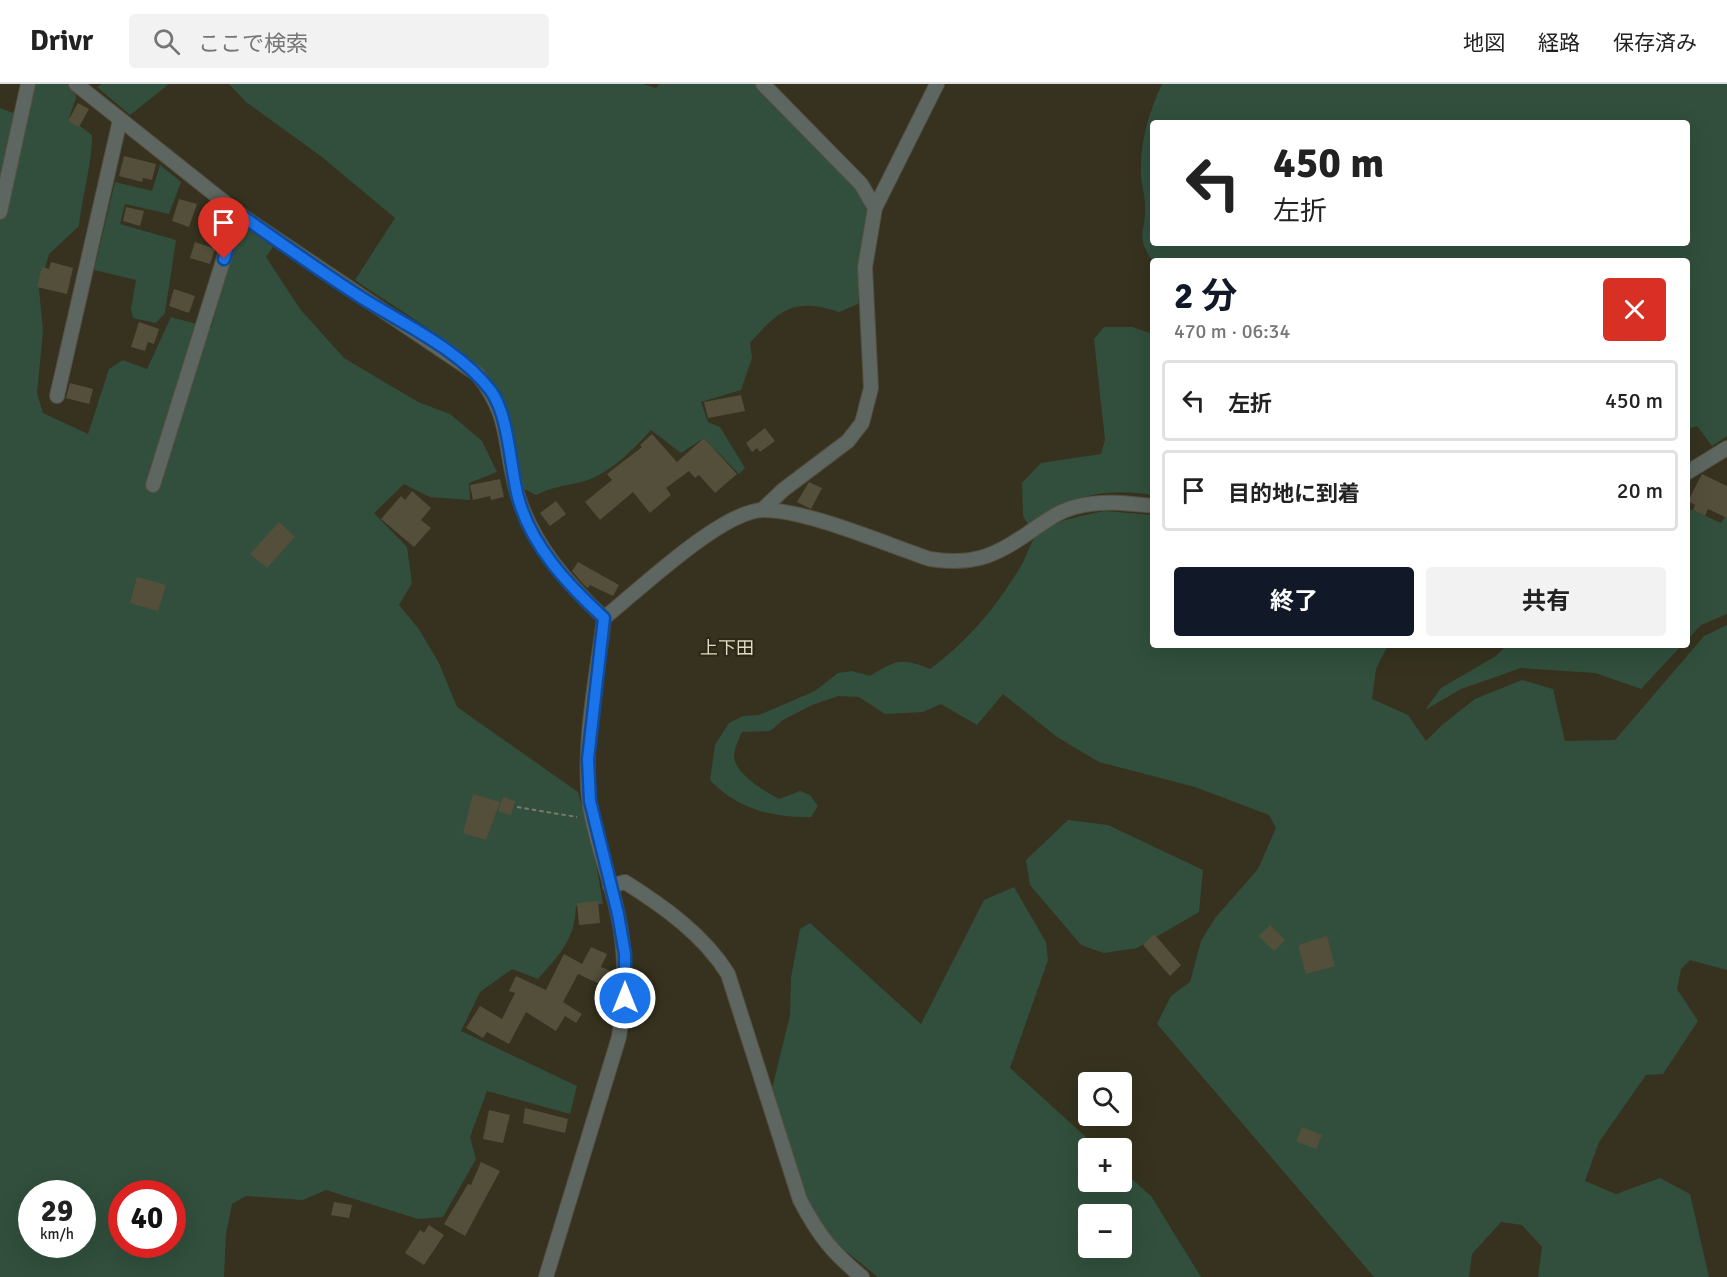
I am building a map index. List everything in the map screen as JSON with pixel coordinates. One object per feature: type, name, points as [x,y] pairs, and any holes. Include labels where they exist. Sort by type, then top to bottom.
[{"type":"street","points":[[0,212],[28,84]]},
{"type":"street","points":[[763,84],[861,184],[875,208]]},
{"type":"street","points":[[546,1277],[619,1037],[625,998],[625,954],[590,801],[588,759],[604,618],[710,532],[732,520],[762,510],[783,490],[848,441],[862,423],[868,407],[872,369],[865,267],[875,208],[937,84]]},
{"type":"street","points":[[80,85],[120,120],[238,213],[477,374],[493,393],[500,410],[519,499],[546,555],[573,588],[604,618]]},
{"type":"street","points":[[57,396],[120,120]]},
{"type":"street","points":[[153,485],[238,213]]},
{"type":"street","points":[[1690,471],[1727,448]]},
{"type":"street","points":[[762,510],[815,519],[930,559],[950,562],[990,556],[1007,548],[1051,517],[1074,507],[1110,502],[1150,506]]},
{"type":"street","points":[[610,886],[625,882],[650,898],[716,954],[728,974],[800,1200],[818,1235],[834,1253],[862,1277]]},
{"type":"path","points":[[517,807],[594,819]]},
{"type":"green space","points":[[27,84],[67,84],[75,89],[76,98],[69,118],[92,135],[79,226],[49,254],[39,289],[43,331],[37,393],[43,413],[88,434],[109,369],[123,360],[147,369],[171,317],[211,328],[240,224],[273,247],[266,257],[300,309],[344,358],[418,402],[450,414],[482,441],[497,472],[469,483],[470,500],[430,497],[404,484],[374,513],[407,547],[412,583],[399,605],[418,628],[439,663],[457,707],[578,792],[594,850],[603,904],[576,906],[569,938],[538,979],[512,969],[480,992],[461,1031],[577,1086],[570,1114],[487,1091],[470,1137],[476,1159],[443,1217],[418,1219],[326,1190],[303,1200],[246,1196],[232,1204],[226,1234],[224,1277],[0,1277],[0,108],[13,113]]},
{"type":"green space","points":[[102,84],[169,84],[130,115],[97,87]]},
{"type":"green space","points":[[229,84],[643,84],[656,88],[659,84],[756,84],[790,115],[859,191],[868,214],[858,304],[839,312],[810,306],[799,307],[779,315],[750,343],[752,358],[741,390],[701,402],[708,422],[720,427],[745,468],[739,474],[704,438],[681,453],[651,430],[603,473],[585,481],[536,495],[520,487],[513,439],[504,404],[489,379],[454,348],[355,280],[395,218],[322,157],[246,102]]},
{"type":"green space","points":[[1162,84],[1727,84],[1727,436],[1712,446],[1697,426],[1690,428],[1690,258],[1151,258],[1142,239],[1145,206],[1141,177],[1142,150],[1149,116]]},
{"type":"green space","points":[[160,165],[181,182],[169,214],[125,204],[120,224],[176,240],[165,313],[156,323],[133,318],[131,309],[136,280],[94,270],[115,182],[152,191]]},
{"type":"green space","points":[[1104,327],[1132,327],[1150,333],[1150,495],[1118,492],[1088,496],[1044,514],[1028,524],[1023,516],[1022,483],[1041,463],[1101,454],[1105,440],[1094,339]]},
{"type":"green space","points":[[1690,509],[1721,523],[1727,514],[1727,614],[1701,625],[1690,637]]},
{"type":"green space","points":[[1104,511],[1150,515],[1150,648],[1386,648],[1376,669],[1372,699],[1408,715],[1426,741],[1475,699],[1522,680],[1553,689],[1565,741],[1615,740],[1704,636],[1727,625],[1727,970],[1690,960],[1681,969],[1677,989],[1698,1021],[1663,1074],[1646,1075],[1599,1142],[1585,1181],[1616,1194],[1660,1178],[1690,1194],[1709,1277],[1538,1277],[1542,1247],[1522,1225],[1501,1222],[1472,1254],[1469,1277],[1374,1277],[1157,1024],[1171,996],[1190,982],[1201,941],[1215,918],[1258,869],[1276,828],[1269,815],[1195,787],[1099,762],[1057,737],[1003,694],[977,725],[941,704],[923,712],[885,714],[859,697],[838,696],[812,705],[783,720],[770,731],[742,732],[734,756],[739,769],[751,781],[779,799],[800,791],[810,795],[818,806],[811,817],[783,816],[756,810],[732,798],[710,780],[715,745],[729,723],[743,716],[759,715],[815,691],[838,673],[852,671],[870,676],[893,663],[900,662],[913,663],[930,669],[957,647],[992,609],[1021,566],[1038,533],[1060,522]]},
{"type":"green space","points":[[1504,648],[1679,648],[1641,689],[1595,673],[1521,668],[1461,689],[1425,710],[1441,688],[1496,656]]},
{"type":"green space","points":[[1068,820],[1108,825],[1203,870],[1199,912],[1137,948],[1104,953],[1081,945],[1030,885],[1026,860]]},
{"type":"green space","points":[[1014,887],[1046,942],[1048,960],[1010,1068],[1087,1138],[1078,1138],[1078,1192],[1132,1192],[1132,1179],[1151,1196],[1201,1277],[878,1277],[822,1232],[803,1192],[771,1093],[790,1015],[791,978],[800,929],[810,923],[921,1024],[984,900]]},
{"type":"building","points":[[78,103],[89,109],[79,127],[68,121]]},
{"type":"building","points":[[124,156],[156,164],[152,180],[143,178],[142,182],[119,176]]},
{"type":"building","points":[[179,199],[197,204],[189,227],[172,221]]},
{"type":"building","points":[[126,207],[144,211],[140,226],[123,221]]},
{"type":"building","points":[[195,242],[215,249],[210,264],[190,258]]},
{"type":"building","points":[[51,262],[73,268],[67,294],[37,287],[42,267],[49,269]]},
{"type":"building","points":[[174,289],[195,296],[189,313],[169,306]]},
{"type":"building","points":[[139,322],[159,329],[154,344],[148,342],[145,351],[131,347]]},
{"type":"building","points":[[70,383],[93,389],[89,404],[66,398]]},
{"type":"building","points":[[741,395],[745,411],[708,418],[704,402]]},
{"type":"building","points":[[765,428],[775,441],[760,452],[757,448],[752,452],[746,443]]},
{"type":"building","points":[[652,434],[677,462],[704,438],[737,474],[715,493],[699,475],[695,478],[689,471],[666,488],[671,495],[650,513],[633,492],[600,520],[585,502],[612,480],[607,474],[642,447],[640,445]]},
{"type":"building","points":[[1702,474],[1727,486],[1727,518],[1708,509],[1705,516],[1693,510],[1695,505],[1690,502],[1690,497]]},
{"type":"building","points":[[500,479],[504,497],[491,500],[490,496],[473,500],[470,485]]},
{"type":"building","points":[[809,482],[822,488],[811,509],[797,502]]},
{"type":"building","points":[[412,491],[431,508],[421,520],[431,528],[414,547],[381,519],[401,496],[405,500]]},
{"type":"building","points":[[556,501],[566,514],[550,526],[540,513]]},
{"type":"building","points":[[279,522],[295,537],[267,568],[250,554]]},
{"type":"building","points":[[578,562],[619,585],[613,596],[590,585],[588,588],[584,585],[572,571]]},
{"type":"building","points":[[137,577],[166,585],[158,611],[130,603]]},
{"type":"building","points":[[473,794],[500,802],[486,840],[463,833]]},
{"type":"building","points":[[503,797],[515,801],[511,815],[498,811]]},
{"type":"building","points":[[598,901],[600,923],[579,925],[577,903]]},
{"type":"building","points":[[1270,925],[1285,940],[1274,951],[1259,936]]},
{"type":"building","points":[[1154,934],[1181,965],[1170,976],[1143,945]]},
{"type":"building","points":[[1327,936],[1335,966],[1306,974],[1298,945]]},
{"type":"building","points":[[591,947],[607,954],[601,967],[611,971],[604,986],[578,974],[563,1002],[582,1014],[576,1023],[565,1016],[556,1031],[526,1012],[509,1044],[487,1032],[483,1038],[466,1028],[480,1006],[502,1019],[515,993],[509,991],[516,976],[546,990],[564,954],[582,964]]},
{"type":"building","points":[[525,1108],[568,1119],[565,1133],[523,1123]]},
{"type":"building","points":[[489,1110],[510,1115],[503,1143],[483,1139]]},
{"type":"building","points":[[1302,1127],[1322,1135],[1316,1149],[1296,1141]]},
{"type":"building","points":[[481,1162],[500,1171],[465,1236],[444,1224],[468,1184],[471,1185]]},
{"type":"building","points":[[334,1202],[352,1205],[349,1218],[331,1215]]},
{"type":"building","points":[[429,1225],[444,1235],[424,1265],[405,1253],[420,1230],[424,1233]]},
{"type":"district","name":"上下田","points":[[727,648]]},
{"type":"route","points":[[224,259],[238,213],[342,285],[449,353],[477,374],[493,393],[500,410],[519,499],[531,526],[546,555],[573,588],[604,618],[588,759],[590,801],[618,914],[625,954],[625,998]]}]
